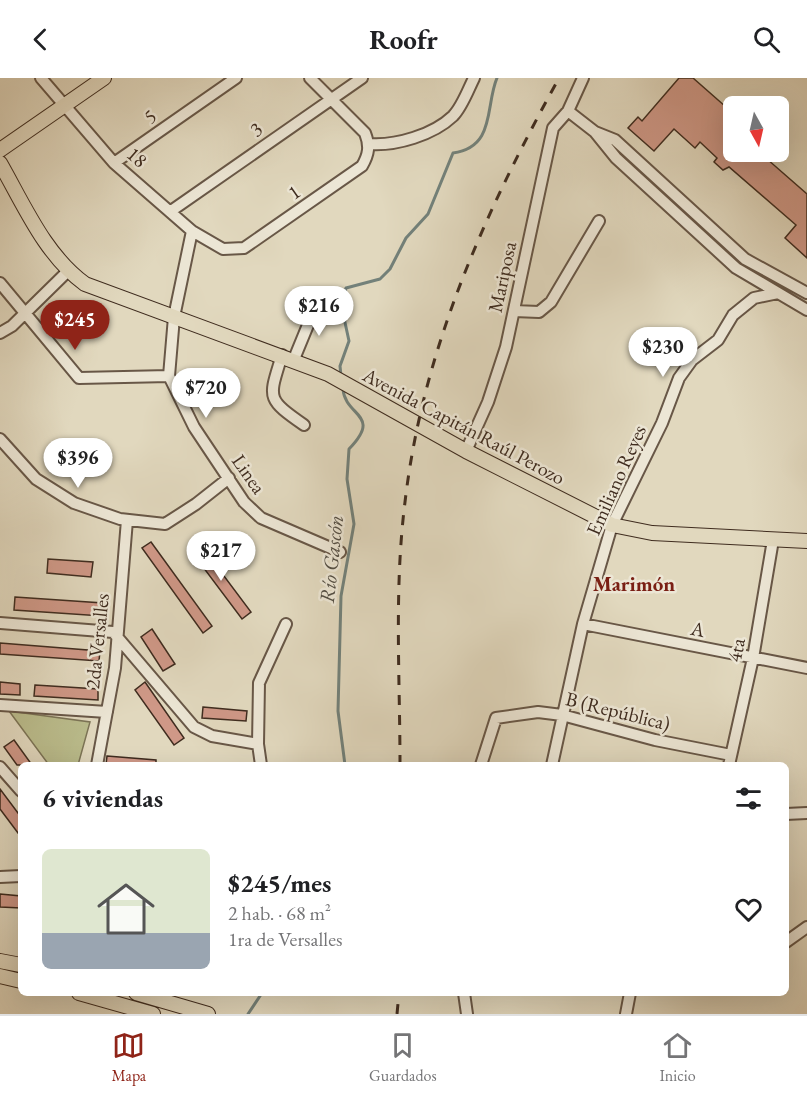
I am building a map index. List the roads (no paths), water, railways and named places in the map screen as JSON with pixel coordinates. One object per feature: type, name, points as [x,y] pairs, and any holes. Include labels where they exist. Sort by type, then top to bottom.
[{"type":"main road","points":[[0,150],[104,78]]},
{"type":"main road","name":"Avenida Capitán Raúl Perozo","points":[[0,163],[49,248],[68,272],[85,284],[288,357],[328,374],[466,451],[612,525],[652,533],[807,541]]},
{"type":"main road","points":[[0,961],[18,964]]},
{"type":"main road","points":[[0,976],[18,980]]},
{"type":"main road","points":[[90,996],[153,1014]]},
{"type":"main road","points":[[146,996],[208,1014]]},
{"type":"street","name":"18","points":[[41,78],[114,163],[171,210],[192,231],[223,249]]},
{"type":"street","name":"5","points":[[114,163],[236,78]]},
{"type":"street","points":[[310,78],[365,134],[369,144],[399,143],[421,135],[453,115],[474,78]]},
{"type":"street","name":"3","points":[[171,210],[362,78]]},
{"type":"street","name":"Mariposa","points":[[466,451],[488,402],[514,310],[554,128],[568,111],[583,78]]},
{"type":"street","points":[[568,111],[596,132],[611,153],[721,255],[751,278],[807,310]]},
{"type":"street","points":[[596,132],[615,140],[745,259],[807,293]]},
{"type":"street","name":"1","points":[[223,249],[233,251],[244,248],[362,166],[368,156],[369,144]]},
{"type":"street","points":[[514,310],[539,312],[551,302],[599,221]]},
{"type":"street","points":[[0,283],[79,378],[169,376],[174,317],[192,231]]},
{"type":"street","points":[[0,333],[25,313],[68,272]]},
{"type":"street","name":"Emiliano Reyes","points":[[553,762],[583,624],[612,525],[662,423],[679,378],[692,360],[718,340],[733,315],[754,298],[778,293]]},
{"type":"street","points":[[304,425],[274,403],[271,392],[317,303]]},
{"type":"street","name":"Linea","points":[[169,376],[194,427],[243,502],[261,518],[340,552]]},
{"type":"street","points":[[0,439],[36,479],[45,485],[74,503],[127,520],[165,524],[196,504],[229,478]]},
{"type":"street","name":"2da Versalles","points":[[98,762],[115,668],[127,520]]},
{"type":"street","name":"4ta","points":[[730,760],[753,658],[773,540]]},
{"type":"street","points":[[0,623],[113,632],[194,727],[212,736],[258,744]]},
{"type":"street","points":[[261,762],[258,744],[259,683],[286,624]]},
{"type":"street","name":"A","points":[[583,624],[807,668]]},
{"type":"street","points":[[0,705],[107,712]]},
{"type":"street","name":"B (República)","points":[[482,762],[496,718],[538,712],[562,715],[730,760]]},
{"type":"street","points":[[0,767],[18,788]]},
{"type":"street","points":[[789,814],[807,813]]},
{"type":"street","points":[[0,877],[18,876]]},
{"type":"street","points":[[789,940],[807,927]]},
{"type":"street","points":[[464,996],[467,1014]]},
{"type":"street","points":[[626,1014],[629,996]]},
{"type":"waterway","name":"Río Gascón","points":[[341,376],[340,366],[349,341],[341,304],[346,288],[380,279],[390,269],[406,238],[428,214],[453,153],[467,149],[483,134],[497,78]]},
{"type":"waterway","name":"Río Gascón","points":[[343,389],[345,398],[363,422],[359,438],[349,449],[347,479],[354,524],[341,596],[338,711],[345,762]]},
{"type":"waterway","name":"Río Gascón","points":[[248,1014],[260,996]]},
{"type":"railway","points":[[400,762],[398,633],[402,535],[414,445],[426,390],[442,336],[482,230],[559,78]]},
{"type":"railway","points":[[397,1014],[399,996]]},
{"type":"district","name":"Marimón","points":[[634,583]]}]
